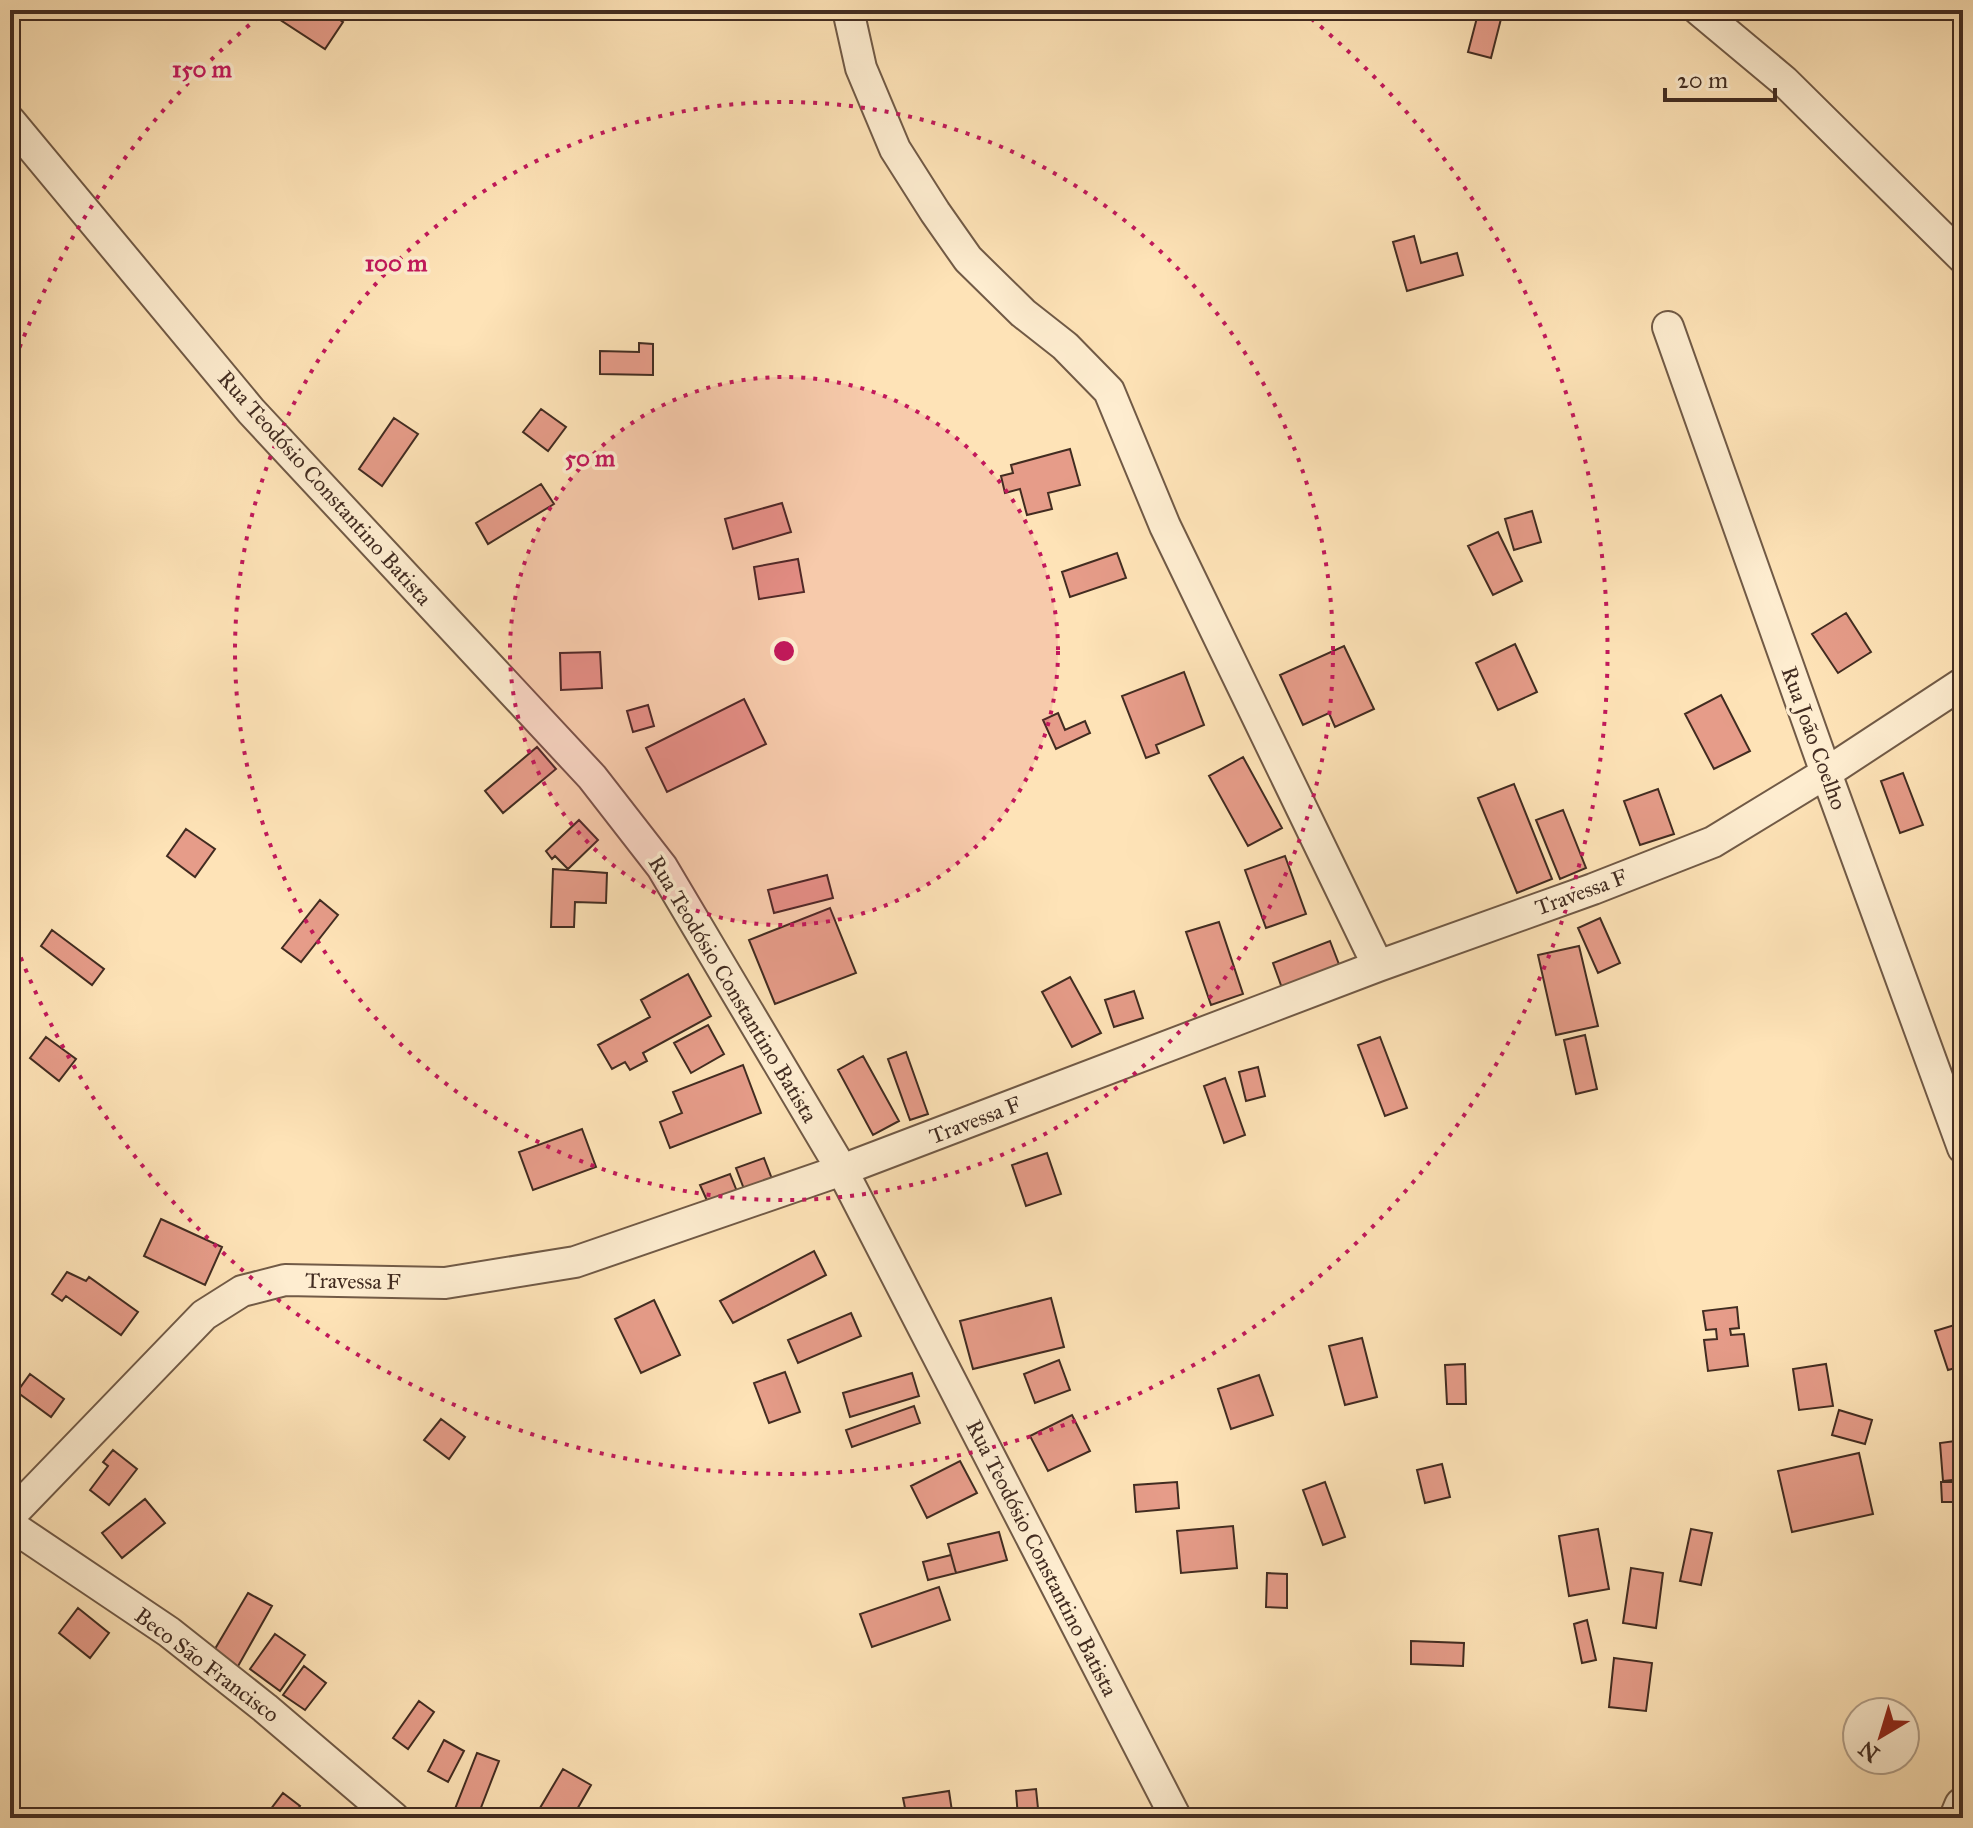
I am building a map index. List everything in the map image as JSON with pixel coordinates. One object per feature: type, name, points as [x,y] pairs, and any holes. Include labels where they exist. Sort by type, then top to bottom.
[{"type":"street","points":[[848,10],[861,68],[895,149],[935,212],[968,259],[1023,313],[1065,346],[1109,391],[1165,526],[1378,966]]},
{"type":"street","points":[[1699,10],[1784,81],[1963,258]]},
{"type":"street","name":"Rua Teodósio Constantino Batista","points":[[10,121],[251,411],[592,777],[662,867],[842,1170],[1176,1818]]},
{"type":"street","name":"Rua João Coelho","points":[[1668,327],[1963,1148]]},
{"type":"street","name":"Travessa F","points":[[10,1516],[204,1315],[242,1291],[285,1280],[445,1283],[575,1262],[842,1170],[1713,842],[1826,773],[1963,683]]},
{"type":"street","name":"Beco São Francisco","points":[[10,1525],[169,1632],[265,1708],[394,1818]]},
{"type":"street","points":[[1958,1818],[1963,1806]]},
{"type":"building","points":[[265,10],[324,10],[343,22],[325,49]]},
{"type":"building","points":[[1479,10],[1502,15],[1491,58],[1468,52]]},
{"type":"building","points":[[1414,236],[1421,263],[1457,253],[1463,275],[1407,291],[1393,242]]},
{"type":"building","points":[[639,343],[653,344],[653,375],[600,374],[600,351],[639,352]]},
{"type":"building","points":[[541,409],[566,427],[548,451],[523,432]]},
{"type":"building","points":[[394,418],[418,434],[382,486],[359,469]]},
{"type":"building","points":[[1070,449],[1080,485],[1048,493],[1052,509],[1027,515],[1020,489],[1005,493],[1001,476],[1013,473],[1011,465]]},
{"type":"building","points":[[541,484],[554,504],[488,544],[476,523]]},
{"type":"building","points":[[782,503],[791,532],[733,549],[725,519]]},
{"type":"building","points":[[1532,511],[1541,542],[1514,550],[1505,519]]},
{"type":"building","points":[[1498,532],[1522,581],[1493,595],[1468,546]]},
{"type":"building","points":[[1117,553],[1126,578],[1070,597],[1062,572]]},
{"type":"building","points":[[798,559],[804,592],[759,599],[754,567]]},
{"type":"building","points":[[1846,613],[1871,652],[1838,673],[1812,634]]},
{"type":"building","points":[[1515,644],[1537,692],[1498,710],[1476,663]]},
{"type":"building","points":[[1344,646],[1374,709],[1335,727],[1329,713],[1303,725],[1280,675]]},
{"type":"building","points":[[600,652],[602,688],[561,690],[560,653]]},
{"type":"building","points":[[1184,672],[1204,725],[1156,745],[1159,753],[1146,758],[1122,696]]},
{"type":"building","points":[[1721,695],[1750,751],[1714,769],[1685,714]]},
{"type":"building","points":[[744,699],[766,744],[667,792],[646,748]]},
{"type":"building","points":[[648,705],[654,726],[633,732],[627,711]]},
{"type":"building","points":[[1058,713],[1065,730],[1085,721],[1090,733],[1056,749],[1043,720]]},
{"type":"building","points":[[537,747],[556,769],[503,813],[485,791]]},
{"type":"building","points":[[1243,757],[1282,828],[1248,846],[1209,776]]},
{"type":"building","points":[[1903,773],[1923,825],[1900,833],[1881,781]]},
{"type":"building","points":[[1514,784],[1552,879],[1517,893],[1478,798]]},
{"type":"building","points":[[1658,789],[1674,834],[1640,845],[1624,801]]},
{"type":"building","points":[[1563,810],[1586,868],[1560,879],[1536,820]]},
{"type":"building","points":[[579,820],[598,840],[568,869],[546,851]]},
{"type":"building","points":[[186,829],[215,849],[195,877],[167,856]]},
{"type":"building","points":[[1285,856],[1306,914],[1266,928],[1245,870]]},
{"type":"building","points":[[553,869],[607,873],[606,903],[575,902],[574,927],[551,927]]},
{"type":"building","points":[[827,875],[833,898],[774,913],[768,890]]},
{"type":"building","points":[[320,900],[338,915],[301,962],[282,948]]},
{"type":"building","points":[[830,908],[856,973],[775,1004],[749,940]]},
{"type":"building","points":[[1600,918],[1620,963],[1598,973],[1578,928]]},
{"type":"building","points":[[1219,922],[1243,994],[1211,1005],[1186,932]]},
{"type":"building","points":[[52,930],[104,969],[92,985],[41,946]]},
{"type":"building","points":[[1330,941],[1340,967],[1282,988],[1273,963]]},
{"type":"building","points":[[1579,946],[1598,1026],[1556,1035],[1538,955]]},
{"type":"building","points":[[688,974],[711,1016],[643,1053],[647,1061],[630,1070],[625,1062],[612,1069],[598,1045],[650,1017],[641,1000]]},
{"type":"building","points":[[1070,977],[1101,1033],[1072,1047],[1042,992]]},
{"type":"building","points":[[1134,991],[1143,1018],[1114,1027],[1105,1000]]},
{"type":"building","points":[[708,1025],[724,1054],[691,1073],[674,1043]]},
{"type":"building","points":[[1585,1035],[1597,1089],[1576,1094],[1564,1040]]},
{"type":"building","points":[[46,1037],[76,1059],[59,1081],[30,1058]]},
{"type":"building","points":[[1380,1037],[1407,1108],[1385,1116],[1358,1045]]},
{"type":"building","points":[[906,1052],[928,1114],[910,1120],[888,1059]]},
{"type":"building","points":[[863,1056],[899,1121],[873,1135],[838,1070]]},
{"type":"building","points":[[743,1065],[761,1113],[670,1148],[660,1122],[682,1113],[673,1092]]},
{"type":"building","points":[[1258,1067],[1265,1096],[1246,1101],[1239,1072]]},
{"type":"building","points":[[1225,1078],[1245,1135],[1224,1143],[1204,1086]]},
{"type":"building","points":[[582,1129],[596,1167],[533,1190],[519,1152]]},
{"type":"building","points":[[1047,1153],[1061,1194],[1026,1206],[1012,1165]]},
{"type":"building","points":[[764,1158],[772,1179],[744,1189],[736,1168]]},
{"type":"building","points":[[730,1174],[738,1194],[709,1205],[700,1185]]},
{"type":"building","points":[[161,1219],[222,1247],[205,1285],[144,1256]]},
{"type":"building","points":[[814,1251],[826,1275],[733,1323],[720,1301]]},
{"type":"building","points":[[67,1272],[86,1281],[89,1277],[138,1312],[121,1335],[66,1296],[62,1301],[52,1294]]},
{"type":"building","points":[[1051,1298],[1064,1347],[973,1369],[960,1321]]},
{"type":"building","points":[[654,1300],[680,1355],[641,1373],[615,1319]]},
{"type":"building","points":[[1737,1307],[1739,1328],[1730,1329],[1731,1335],[1744,1334],[1748,1366],[1708,1371],[1704,1340],[1717,1339],[1716,1329],[1706,1330],[1703,1311]]},
{"type":"building","points":[[851,1313],[861,1336],[798,1363],[788,1340]]},
{"type":"building","points":[[1961,1323],[1963,1366],[1948,1370],[1935,1331]]},
{"type":"building","points":[[1362,1338],[1377,1397],[1345,1405],[1329,1346]]},
{"type":"building","points":[[1059,1360],[1070,1390],[1035,1403],[1024,1374]]},
{"type":"building","points":[[1465,1364],[1466,1404],[1447,1404],[1445,1365]]},
{"type":"building","points":[[1826,1364],[1833,1406],[1799,1410],[1793,1369]]},
{"type":"building","points":[[785,1372],[800,1412],[769,1423],[754,1383]]},
{"type":"building","points":[[912,1373],[919,1396],[850,1417],[843,1393]]},
{"type":"building","points":[[30,1374],[64,1399],[51,1417],[17,1392]]},
{"type":"building","points":[[1259,1375],[1273,1415],[1231,1429],[1218,1389]]},
{"type":"building","points":[[914,1406],[920,1423],[852,1447],[846,1430]]},
{"type":"building","points":[[1839,1410],[1872,1420],[1865,1444],[1832,1435]]},
{"type":"building","points":[[1072,1415],[1090,1451],[1048,1471],[1030,1436]]},
{"type":"building","points":[[441,1419],[465,1437],[449,1459],[424,1440]]},
{"type":"building","points":[[1963,1440],[1963,1479],[1943,1481],[1940,1443]]},
{"type":"building","points":[[113,1450],[137,1469],[109,1505],[90,1490],[108,1466],[103,1462]]},
{"type":"building","points":[[1859,1453],[1873,1514],[1792,1532],[1778,1471]]},
{"type":"building","points":[[960,1461],[977,1493],[927,1518],[911,1486]]},
{"type":"building","points":[[1442,1464],[1450,1497],[1425,1503],[1417,1470]]},
{"type":"building","points":[[1177,1482],[1179,1508],[1136,1512],[1134,1485]]},
{"type":"building","points":[[1325,1482],[1345,1537],[1323,1545],[1303,1490]]},
{"type":"building","points":[[1941,1482],[1963,1482],[1963,1502],[1942,1502]]},
{"type":"building","points":[[145,1499],[165,1523],[122,1558],[102,1533]]},
{"type":"building","points":[[1233,1526],[1237,1568],[1181,1573],[1177,1531]]},
{"type":"building","points":[[1598,1529],[1609,1589],[1569,1596],[1559,1536]]},
{"type":"building","points":[[1691,1529],[1712,1533],[1701,1585],[1680,1581]]},
{"type":"building","points":[[999,1532],[1007,1560],[956,1573],[948,1544]]},
{"type":"building","points":[[951,1555],[956,1573],[928,1580],[923,1562]]},
{"type":"building","points":[[1631,1568],[1663,1573],[1656,1628],[1623,1623]]},
{"type":"building","points":[[1267,1573],[1287,1574],[1287,1608],[1266,1607]]},
{"type":"building","points":[[939,1587],[950,1620],[872,1647],[860,1614]]},
{"type":"building","points":[[248,1593],[272,1606],[237,1668],[212,1654]]},
{"type":"building","points":[[78,1608],[109,1633],[90,1658],[59,1633]]},
{"type":"building","points":[[1587,1620],[1596,1660],[1582,1663],[1574,1624]]},
{"type":"building","points":[[275,1634],[305,1655],[280,1691],[250,1669]]},
{"type":"building","points":[[1411,1641],[1464,1643],[1463,1666],[1411,1664]]},
{"type":"building","points":[[1614,1658],[1652,1663],[1646,1711],[1609,1707]]},
{"type":"building","points":[[304,1666],[326,1683],[305,1710],[283,1695]]},
{"type":"building","points":[[419,1701],[434,1712],[408,1749],[393,1738]]},
{"type":"building","points":[[444,1740],[464,1751],[448,1782],[428,1771]]},
{"type":"building","points":[[477,1753],[499,1761],[477,1818],[455,1809]]},
{"type":"building","points":[[563,1769],[591,1785],[572,1818],[557,1818],[540,1808]]},
{"type":"building","points":[[1036,1789],[1039,1818],[1018,1818],[1016,1791]]},
{"type":"building","points":[[949,1791],[953,1818],[907,1818],[903,1798]]},
{"type":"building","points":[[283,1793],[300,1806],[291,1818],[264,1818]]},
{"type":"building","points":[[859,1810],[893,1811],[893,1818],[858,1818]]}]
